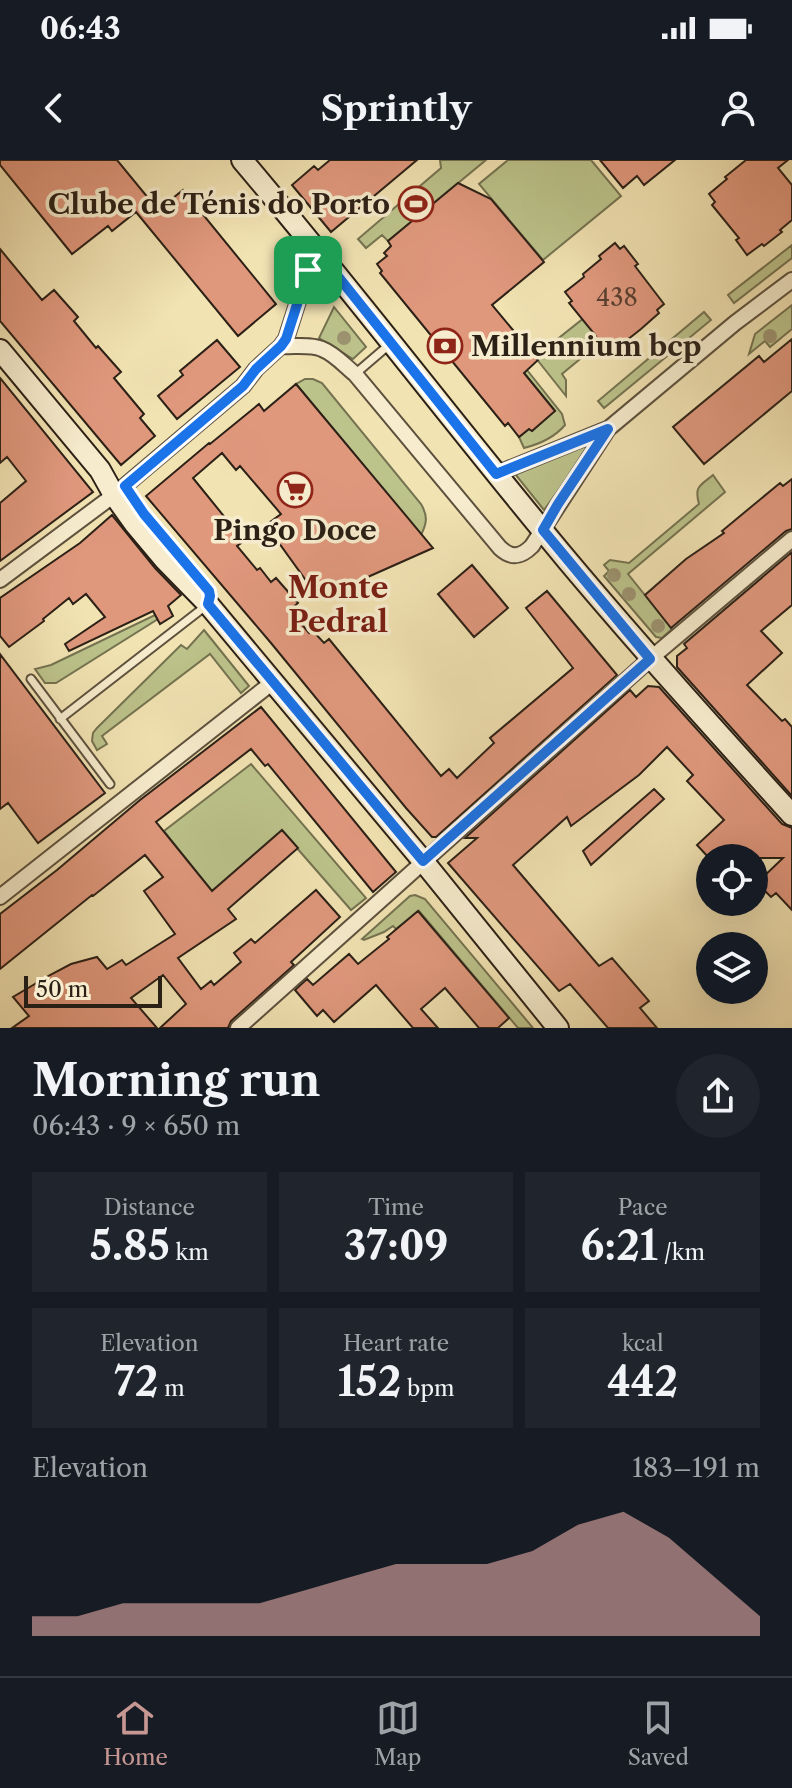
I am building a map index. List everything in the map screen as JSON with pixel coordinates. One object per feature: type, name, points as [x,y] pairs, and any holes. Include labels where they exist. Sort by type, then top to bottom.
[{"type":"main road","points":[[242,160],[650,659],[792,815]]},
{"type":"main road","points":[[0,350],[120,490],[134,523],[208,604],[558,1028]]},
{"type":"street","points":[[0,580],[120,490],[243,386],[281,346],[308,270],[320,254]]},
{"type":"street","points":[[281,346],[323,349],[355,374],[500,548],[507,554],[522,555],[543,530],[608,429],[735,323],[792,280]]},
{"type":"street","points":[[496,474],[608,429]]},
{"type":"street","points":[[238,1028],[650,659],[792,539]]},
{"type":"street","points":[[0,897],[273,682]]},
{"type":"lane","points":[[355,374],[392,343]]},
{"type":"lane","points":[[60,719],[208,604]]},
{"type":"lane","points":[[31,679],[110,784]]},
{"type":"green space","name":"Clube de Ténis do Porto","points":[[440,160],[486,160],[388,241],[382,235],[366,248],[358,239],[441,168]]},
{"type":"green space","points":[[508,160],[591,160],[621,196],[543,260],[479,184]]},
{"type":"green space","points":[[792,245],[792,258],[734,303],[728,295]]},
{"type":"green space","points":[[792,305],[792,329],[770,347],[765,341],[749,354],[755,334]]},
{"type":"green space","points":[[334,307],[366,347],[353,359],[319,338]]},
{"type":"green space","points":[[704,312],[711,320],[604,408],[598,401]]},
{"type":"green space","points":[[584,318],[598,334],[597,345],[562,374],[566,380],[566,396],[535,357]]},
{"type":"green space","points":[[527,370],[562,414],[565,425],[546,440],[524,448],[519,437],[529,429],[532,431],[555,411],[524,373]]},
{"type":"green space","points":[[305,379],[322,383],[421,504],[426,520],[421,535],[296,384]]},
{"type":"green space","points":[[593,442],[544,510],[515,474]]},
{"type":"green space","points":[[713,475],[725,492],[628,574],[672,629],[662,638],[656,637],[604,576],[609,571],[604,565],[610,560],[629,563],[699,504],[698,490]]},
{"type":"green space","points":[[155,615],[158,619],[56,683],[45,683],[35,669],[51,665]]},
{"type":"green space","points":[[204,630],[249,686],[241,693],[210,654],[102,736],[107,744],[97,750],[92,741],[97,728],[181,645],[187,649]]},
{"type":"green space","points":[[251,764],[366,898],[351,910],[282,831],[212,891],[164,831]]},
{"type":"green space","points":[[410,896],[425,899],[533,1028],[518,1028],[419,911],[396,929],[393,926],[362,939]]},
{"type":"building","points":[[0,160],[117,160],[158,210],[183,190],[276,304],[238,336],[136,212],[112,231],[108,226],[72,254],[0,165]]},
{"type":"building","points":[[330,160],[417,160],[331,232],[292,185],[314,166],[318,170]]},
{"type":"building","points":[[600,160],[675,160],[644,185],[637,176],[623,188]]},
{"type":"building","points":[[746,160],[788,160],[778,168],[792,185],[792,220],[764,246],[762,244],[747,255],[736,240],[739,238],[712,205],[715,202],[709,194]]},
{"type":"building","points":[[458,183],[491,199],[544,262],[492,305],[538,360],[524,373],[555,411],[532,431],[529,429],[519,437],[508,423],[505,426],[380,273],[382,271],[377,264],[387,256],[384,253],[391,246],[388,241]]},
{"type":"building","points":[[615,243],[620,249],[624,246],[664,304],[657,310],[659,313],[641,329],[605,354],[592,339],[596,336],[569,303],[572,301],[565,292],[584,277],[583,274],[601,259],[599,256]]},
{"type":"building","points":[[0,249],[42,300],[54,290],[78,317],[74,321],[96,348],[98,346],[121,372],[114,378],[144,414],[140,418],[155,436],[121,465],[0,321]]},
{"type":"building","points":[[792,339],[792,391],[704,464],[673,427],[759,356],[764,362]]},
{"type":"building","points":[[217,340],[240,367],[177,419],[158,396],[183,375],[180,371]]},
{"type":"building","points":[[0,378],[93,492],[0,561],[0,503],[26,481],[7,457],[0,463]]},
{"type":"building","points":[[296,384],[433,548],[343,588],[330,591],[310,586],[266,525],[281,514],[240,466],[236,470],[222,453],[193,478],[244,541],[237,546],[257,570],[260,568],[271,582],[276,578],[298,603],[290,610],[309,633],[312,630],[324,643],[329,639],[441,776],[449,769],[457,778],[494,743],[490,738],[573,668],[526,608],[547,591],[617,675],[436,837],[432,837],[406,808],[146,496],[259,404],[264,411]]},
{"type":"building","points":[[792,479],[792,529],[671,628],[645,595],[686,559],[724,533],[722,531],[780,483],[783,486]]},
{"type":"building","points":[[112,515],[181,595],[168,606],[173,616],[160,624],[153,611],[69,651],[65,644],[105,617],[86,594],[73,604],[69,598],[9,647],[0,636],[0,598],[80,543]]},
{"type":"building","points":[[792,552],[792,605],[761,631],[782,653],[747,685],[782,721],[785,719],[792,727],[792,796],[677,667],[677,656],[687,648],[684,644]]},
{"type":"building","points":[[472,565],[508,608],[474,637],[438,594]]},
{"type":"building","points":[[0,654],[105,793],[38,843],[8,803],[0,809]]},
{"type":"building","points":[[648,686],[659,687],[782,824],[792,828],[792,910],[776,893],[771,897],[768,894],[768,872],[783,858],[768,858],[768,844],[698,844],[724,820],[687,781],[693,775],[667,747],[639,775],[571,826],[567,817],[513,865],[599,966],[612,958],[649,1001],[640,1008],[657,1028],[608,1028],[570,984],[559,991],[448,863],[477,838],[465,838],[630,690],[636,697]]},
{"type":"building","points":[[261,707],[396,872],[373,892],[268,764],[265,766],[251,749],[156,822],[212,891],[282,830],[298,848],[228,909],[236,919],[178,958],[201,989],[211,981],[214,985],[241,962],[234,953],[251,939],[255,943],[316,890],[340,917],[291,962],[294,965],[231,1021],[228,1028],[160,1028],[186,1004],[163,975],[131,998],[157,1028],[12,1028],[29,1016],[13,997],[50,975],[71,964],[97,957],[107,969],[122,960],[126,965],[175,934],[144,891],[163,877],[145,855],[0,969],[0,914]]},
{"type":"building","points":[[654,789],[664,799],[591,865],[583,851]]},
{"type":"building","points":[[418,911],[509,1018],[498,1028],[479,1028],[445,988],[421,1009],[438,1028],[413,1028],[376,985],[334,1022],[323,1010],[317,1016],[295,990],[307,979],[313,985],[349,954],[358,964]]},
{"type":"place","name":"Clube de Ténis do Porto","points":[[416,204]]},
{"type":"place","name":"Millennium bcp","points":[[445,346]]},
{"type":"place","name":"Pingo Doce","points":[[295,490]]},
{"type":"district","name":"Monte Pedral","points":[[338,604]]},
{"type":"route","points":[[320,254],[496,474],[608,429],[543,530],[650,659],[423,861],[208,604],[209,591],[144,514],[125,486],[243,386],[281,346],[308,270],[320,254]]}]
